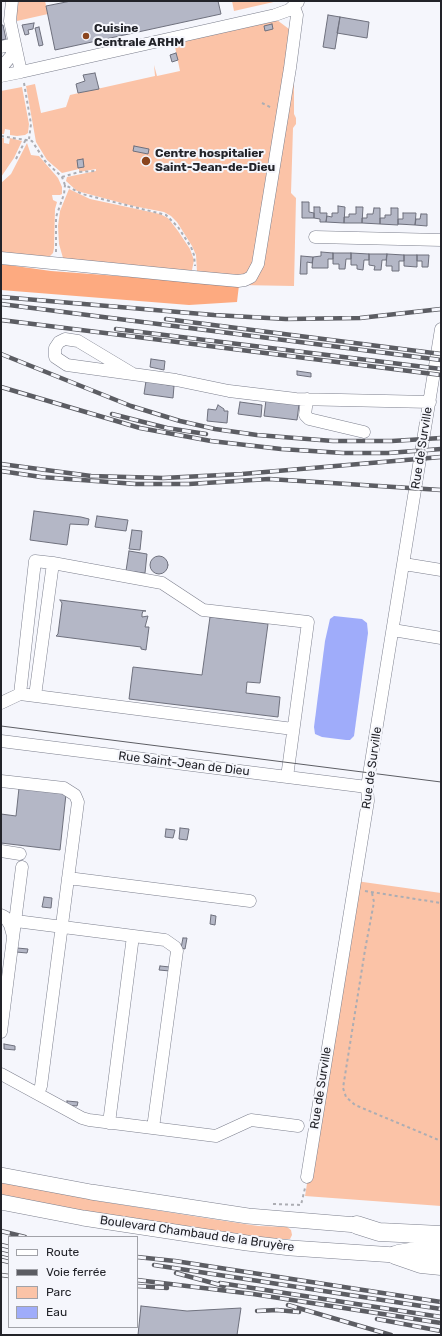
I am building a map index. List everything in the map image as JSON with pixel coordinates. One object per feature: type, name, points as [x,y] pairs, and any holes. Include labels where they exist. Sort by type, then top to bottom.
[{"type":"highway","points":[[357,1225],[379,1223],[441,1223]]},
{"type":"highway","points":[[357,1225],[379,1232],[441,1235]]},
{"type":"highway","points":[[395,1255],[422,1250],[441,1252]]},
{"type":"highway","points":[[395,1255],[421,1264],[441,1266]]},
{"type":"main road","name":"Boulevard Chambaud de la Bruyère","points":[[1,1175],[91,1192],[248,1216],[357,1225]]},
{"type":"main road","name":"Boulevard Chambaud de la Bruyère","points":[[1,1202],[83,1218],[247,1243],[291,1248],[395,1255]]},
{"type":"street","points":[[12,1],[10,21],[21,72]]},
{"type":"street","points":[[1,76],[275,15],[296,4],[297,15],[290,68],[258,264],[255,272],[245,280],[57,265],[1,258]]},
{"type":"street","points":[[1,47],[15,44]]},
{"type":"street","points":[[1,68],[11,56],[15,44]]},
{"type":"street","points":[[315,238],[441,240]]},
{"type":"street","name":"Rue de Surville","points":[[307,1177],[368,801],[367,787],[441,329]]},
{"type":"street","points":[[133,374],[78,341],[65,339],[59,342],[55,348],[55,357],[67,365],[133,374],[230,391],[307,399],[430,402]]},
{"type":"street","points":[[307,399],[305,415],[309,419],[364,432]]},
{"type":"street","points":[[20,694],[35,561],[162,583],[202,610],[308,622],[287,777]]},
{"type":"street","points":[[35,696],[53,563]]},
{"type":"street","points":[[404,564],[441,570]]},
{"type":"street","points":[[393,630],[441,638]]},
{"type":"street","points":[[1,703],[20,694],[293,729]]},
{"type":"street","name":"Rue Saint-Jean de Dieu","points":[[1,741],[367,787]]},
{"type":"street","points":[[1,777],[24,783]]},
{"type":"street","points":[[1,781],[64,788],[75,795],[78,802],[41,1086],[38,1094]]},
{"type":"street","points":[[1,851],[20,854]]},
{"type":"street","points":[[1,1032],[22,867]]},
{"type":"street","points":[[68,878],[250,901]]},
{"type":"street","points":[[1,915],[5,917],[10,925],[14,938]]},
{"type":"street","points":[[16,921],[170,942],[177,951],[153,1128]]},
{"type":"street","points":[[110,1123],[133,936]]},
{"type":"street","points":[[1,1074],[82,1118],[110,1123],[216,1136],[251,1120],[298,1126]]},
{"type":"path","points":[[16,159],[27,140],[31,124],[21,72]]},
{"type":"path","points":[[1,136],[27,140],[36,145],[45,161],[62,177],[65,185],[56,217],[57,265]]},
{"type":"path","points":[[62,177],[79,172],[95,170]]},
{"type":"path","points":[[65,185],[95,199],[166,215],[178,227],[191,247],[195,263],[194,277]]},
{"type":"path","points":[[441,903],[372,893],[374,902],[343,1088],[346,1097],[355,1105],[441,1141]]},
{"type":"path","points":[[272,1204],[299,1205],[302,1203],[307,1177]]},
{"type":"green space","points":[[19,1],[45,1],[48,14],[17,21],[16,12]]},
{"type":"green space","points":[[232,1],[278,1],[234,11]]},
{"type":"green space","points":[[277,20],[293,32],[255,265],[246,277],[197,272],[196,255],[192,246],[177,222],[171,216],[164,212],[133,206],[77,191],[66,181],[67,177],[96,171],[96,169],[79,172],[79,169],[62,173],[47,160],[36,142],[26,86],[35,84],[41,113],[66,107],[70,95],[155,76],[154,65],[157,76],[180,71],[174,42]]},
{"type":"green space","points":[[294,79],[294,114],[296,124],[293,128],[291,193],[296,198],[294,286],[239,285],[250,282]]},
{"type":"green space","points":[[22,87],[29,124],[28,133],[17,136],[10,135],[10,130],[5,129],[4,134],[1,134],[1,91]]},
{"type":"green space","points":[[1,138],[4,138],[4,143],[9,144],[10,138],[22,141],[14,158],[1,177]]},
{"type":"green space","points":[[27,143],[31,155],[39,156],[58,178],[62,187],[62,194],[52,195],[53,200],[57,202],[55,209],[54,248],[53,253],[47,259],[1,256],[1,183],[11,174]]},
{"type":"green space","points":[[69,189],[90,199],[160,214],[168,218],[190,249],[194,260],[190,273],[63,258],[59,244],[58,226],[60,211]]},
{"type":"green space","points":[[356,881],[441,893],[441,1206],[305,1196]]},
{"type":"green space","points":[[1,1182],[99,1201],[199,1217],[258,1226],[287,1227],[291,1230],[292,1235],[290,1239],[270,1239],[140,1220],[20,1200],[1,1196]]},
{"type":"shaded area","points":[[1,264],[51,271],[239,285],[237,302],[189,305],[1,290]]},
{"type":"water","points":[[334,616],[362,619],[367,623],[368,633],[354,736],[350,740],[322,737],[315,734],[314,727],[325,641],[330,619]]},
{"type":"building","name":"Cuisine Centrale ARHM","points":[[71,1],[218,1],[221,14],[55,50],[46,6]]},
{"type":"building","points":[[328,15],[340,17],[335,49],[323,47]]},
{"type":"building","points":[[340,17],[369,22],[367,38],[337,33]]},
{"type":"building","points":[[34,23],[33,29],[28,30],[29,34],[25,35],[22,25]]},
{"type":"building","points":[[272,24],[273,29],[265,31],[264,26]]},
{"type":"building","points":[[1,25],[3,25],[6,39],[1,40]]},
{"type":"building","points":[[39,27],[43,45],[39,46],[35,28]]},
{"type":"building","points":[[176,53],[178,60],[172,62],[170,55]]},
{"type":"building","points":[[95,73],[99,89],[78,93],[76,84],[85,81],[83,75]]},
{"type":"building","points":[[134,146],[149,149],[148,154],[133,151]]},
{"type":"building","points":[[83,159],[84,167],[78,168],[77,160]]},
{"type":"building","points":[[302,202],[309,202],[309,212],[314,213],[314,218],[302,218]]},
{"type":"building","points":[[338,206],[345,207],[344,223],[326,222],[327,216],[332,217],[332,213],[338,213]]},
{"type":"building","points":[[314,207],[320,207],[320,213],[327,213],[326,222],[320,222],[320,219],[314,218]]},
{"type":"building","points":[[356,207],[363,207],[362,223],[344,223],[344,217],[349,217],[349,214],[356,214]]},
{"type":"building","points":[[374,208],[380,208],[380,224],[362,223],[362,218],[367,218],[367,214],[373,214]]},
{"type":"building","points":[[391,208],[398,208],[398,225],[380,224],[380,218],[385,218],[385,215],[391,215]]},
{"type":"building","points":[[403,213],[416,213],[415,225],[398,224],[398,219],[403,219]]},
{"type":"building","points":[[421,214],[427,214],[427,226],[415,225],[416,219],[420,219]]},
{"type":"building","points":[[321,252],[333,253],[333,259],[328,259],[328,268],[312,268],[313,257],[321,256]]},
{"type":"building","points":[[333,253],[351,253],[351,259],[346,259],[345,269],[339,269],[339,264],[333,264]]},
{"type":"building","points":[[351,253],[369,254],[369,260],[364,260],[363,270],[357,269],[357,265],[351,265]]},
{"type":"building","points":[[369,254],[387,254],[386,260],[382,260],[381,270],[374,270],[375,266],[369,265]]},
{"type":"building","points":[[387,254],[404,255],[404,261],[399,261],[399,271],[392,271],[392,266],[386,266]]},
{"type":"building","points":[[404,255],[417,255],[417,267],[404,266]]},
{"type":"building","points":[[417,255],[429,255],[428,267],[422,267],[422,261],[417,261]]},
{"type":"building","points":[[301,256],[313,257],[312,263],[307,262],[307,274],[300,274]]},
{"type":"building","points":[[151,359],[165,361],[164,370],[150,367]]},
{"type":"building","points":[[297,371],[311,373],[311,377],[297,375]]},
{"type":"building","points":[[146,381],[174,386],[173,398],[144,394]]},
{"type":"building","points":[[266,400],[299,404],[297,420],[264,416]]},
{"type":"building","points":[[240,402],[262,405],[261,417],[238,414]]},
{"type":"building","points":[[218,405],[224,409],[224,411],[228,411],[227,423],[207,421],[208,409],[216,410]]},
{"type":"building","points":[[34,511],[89,519],[88,525],[70,524],[67,545],[30,540]]},
{"type":"building","points":[[97,516],[128,520],[126,531],[95,527]]},
{"type":"building","points":[[132,530],[142,531],[140,550],[129,549]]},
{"type":"building","points":[[129,551],[147,554],[145,573],[126,571]]},
{"type":"building","points":[[159,556],[165,559],[168,565],[165,571],[159,574],[153,571],[150,565],[153,559]]},
{"type":"building","points":[[60,600],[146,611],[143,611],[142,617],[148,616],[145,627],[149,627],[146,650],[141,649],[141,647],[56,636],[58,634],[62,603]]},
{"type":"building","points":[[210,617],[268,624],[260,683],[247,682],[246,693],[280,697],[278,717],[129,699],[133,667],[202,675]]},
{"type":"building","points":[[19,788],[66,794],[60,850],[1,843],[1,814],[16,816]]},
{"type":"building","points":[[180,828],[189,829],[187,840],[179,839]]},
{"type":"building","points":[[166,829],[175,830],[173,838],[165,837]]},
{"type":"building","points":[[44,897],[52,898],[51,908],[42,907]]},
{"type":"building","points":[[211,915],[216,916],[215,925],[210,924]]},
{"type":"building","points":[[183,938],[187,938],[185,949],[181,948]]},
{"type":"building","points":[[17,948],[28,949],[27,953],[16,952]]},
{"type":"building","points":[[160,966],[170,967],[170,971],[159,970]]},
{"type":"building","points":[[4,1044],[15,1046],[15,1050],[4,1049]]},
{"type":"building","points":[[67,1101],[78,1102],[77,1106],[67,1105]]},
{"type":"building","points":[[141,1306],[187,1311],[241,1308],[237,1335],[138,1335]]},
{"type":"tram line","points":[[1,726],[441,782]]},
{"type":"railway","points":[[1,297],[214,315],[286,319],[360,318],[441,309]]},
{"type":"railway","points":[[1,304],[441,360]]},
{"type":"railway","points":[[166,319],[441,354]]},
{"type":"railway","points":[[1,320],[441,375]]},
{"type":"railway","points":[[116,329],[441,369]]},
{"type":"railway","points":[[1,354],[131,406],[180,421],[215,429],[257,435],[333,441],[392,441],[441,438]]},
{"type":"railway","points":[[1,387],[140,428],[211,441],[281,449],[343,453],[388,453],[441,449]]},
{"type":"railway","points":[[112,414],[167,428],[206,434]]},
{"type":"railway","points":[[1,464],[91,476],[163,478],[242,474],[441,457]]},
{"type":"railway","points":[[1,471],[41,477],[136,484],[189,484],[269,479],[441,490]]},
{"type":"railway","points":[[1,1231],[21,1236]]},
{"type":"railway","points":[[1,1245],[8,1247]]},
{"type":"railway","points":[[1,1253],[8,1255]]},
{"type":"railway","points":[[138,1257],[175,1261],[441,1302]]},
{"type":"railway","points":[[1,1260],[8,1262]]},
{"type":"railway","points":[[154,1265],[441,1309]]},
{"type":"railway","points":[[176,1273],[224,1286]]},
{"type":"railway","points":[[1,1275],[8,1276]]},
{"type":"railway","points":[[138,1280],[253,1294],[441,1323]]},
{"type":"railway","points":[[220,1283],[441,1317]]},
{"type":"railway","points":[[138,1286],[167,1288]]},
{"type":"railway","points":[[288,1305],[391,1335]]},
{"type":"railway","points":[[257,1311],[277,1310],[299,1312]]},
{"type":"railway","points":[[377,1319],[441,1331]]},
{"type":"place","name":"Cuisine Centrale ARHM","points":[[86,36]]},
{"type":"place","name":"Centre hospitalier Saint-Jean-de-Dieu","points":[[146,161]]}]
